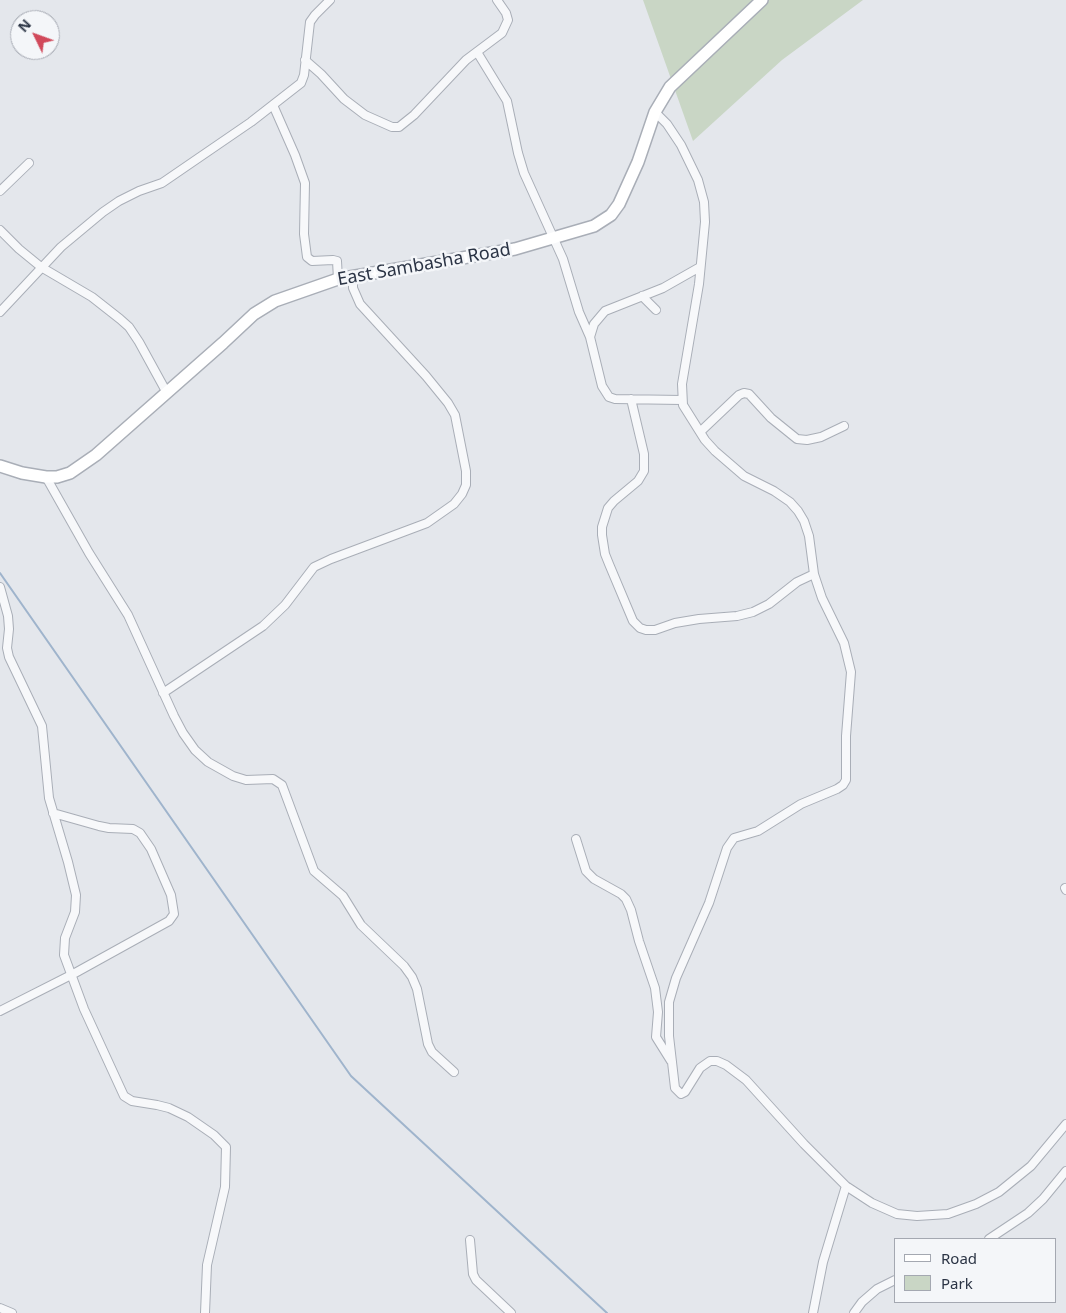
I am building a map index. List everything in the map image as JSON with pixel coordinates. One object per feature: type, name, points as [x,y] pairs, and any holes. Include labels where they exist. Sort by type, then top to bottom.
[{"type":"street","points":[[0,312],[61,247],[102,212],[119,201],[162,183],[251,122],[301,83],[304,75],[310,22],[330,0]]},
{"type":"street","points":[[305,60],[344,99],[365,116],[397,128],[414,116],[455,71],[502,34],[508,20],[506,13],[497,0]]},
{"type":"street","name":"East Sambasha Road","points":[[0,466],[22,473],[46,477],[63,476],[84,465],[254,314],[275,301],[338,279],[515,249],[594,226],[611,215],[619,204],[638,162],[655,112],[670,86],[762,0]]},
{"type":"street","points":[[477,52],[507,101],[524,172],[563,259],[579,312],[590,337],[591,349],[604,391],[612,398],[682,400]]},
{"type":"street","points":[[273,105],[305,182],[304,234],[307,257],[312,261],[335,260],[338,263],[338,279]]},
{"type":"street","points":[[655,112],[667,124],[682,145],[698,180],[704,202],[705,222],[696,301],[684,369],[683,405],[715,451],[744,476],[774,491],[790,502],[798,511],[809,536],[814,574],[822,598],[844,644],[851,672],[846,736],[846,780],[843,785],[801,804],[768,826],[734,838],[730,842],[709,902],[672,990],[668,1011],[675,1088],[681,1094],[685,1092],[700,1068],[710,1061],[716,1061],[746,1080],[792,1132],[846,1186],[872,1203],[897,1214],[917,1216],[954,1212],[994,1195],[1032,1166],[1066,1124]]},
{"type":"street","points":[[0,191],[30,163]]},
{"type":"street","points":[[0,230],[41,267],[92,297],[120,319],[139,342],[167,393]]},
{"type":"street","points":[[590,337],[594,324],[605,311],[663,288],[700,267]]},
{"type":"street","points":[[163,692],[263,626],[285,604],[314,567],[427,523],[454,504],[462,494],[466,485],[466,471],[454,414],[448,403],[426,376],[360,304],[353,288],[353,276]]},
{"type":"street","points":[[642,296],[656,310]]},
{"type":"street","points":[[700,432],[739,395],[744,393],[749,394],[771,418],[798,439],[808,440],[844,426]]},
{"type":"street","points":[[631,399],[644,454],[644,471],[641,479],[614,500],[608,508],[604,518],[602,535],[605,554],[609,564],[633,621],[640,628],[655,630],[675,623],[700,618],[738,616],[753,612],[769,604],[797,582],[814,574]]},
{"type":"street","points":[[46,477],[89,553],[128,615],[163,692],[195,750],[208,762],[233,776],[246,780],[273,779],[282,785],[314,871],[343,896],[361,925],[404,966],[412,977],[417,989],[428,1044],[432,1052],[454,1072]]},
{"type":"street","points":[[0,587],[8,616],[7,648],[9,657],[42,726],[47,786],[52,813],[68,862],[76,895],[75,912],[64,946],[64,955],[71,975],[124,1096],[132,1101],[157,1104],[169,1108],[214,1135],[226,1147],[227,1159],[224,1187],[207,1265],[205,1313]]},
{"type":"street","points":[[0,1011],[71,975],[170,920],[173,916],[174,909],[171,896],[157,862],[140,832],[133,829],[98,826],[52,813]]},
{"type":"street","points":[[576,839],[586,871],[594,879],[621,894],[626,899],[631,910],[655,988],[658,1012],[656,1037],[672,1063]]},
{"type":"street","points":[[991,1238],[1028,1214],[1043,1199],[1066,1170]]},
{"type":"street","points":[[813,1313],[823,1262],[846,1186]]},
{"type":"street","points":[[470,1240],[476,1280],[511,1313]]},
{"type":"street","points":[[854,1313],[862,1302],[877,1290],[894,1281]]},
{"type":"street","points":[[0,1308],[12,1313]]},
{"type":"green space","points":[[643,0],[863,0],[782,60],[693,141]]},
{"type":"waterway","points":[[0,573],[351,1076],[607,1313]]}]
